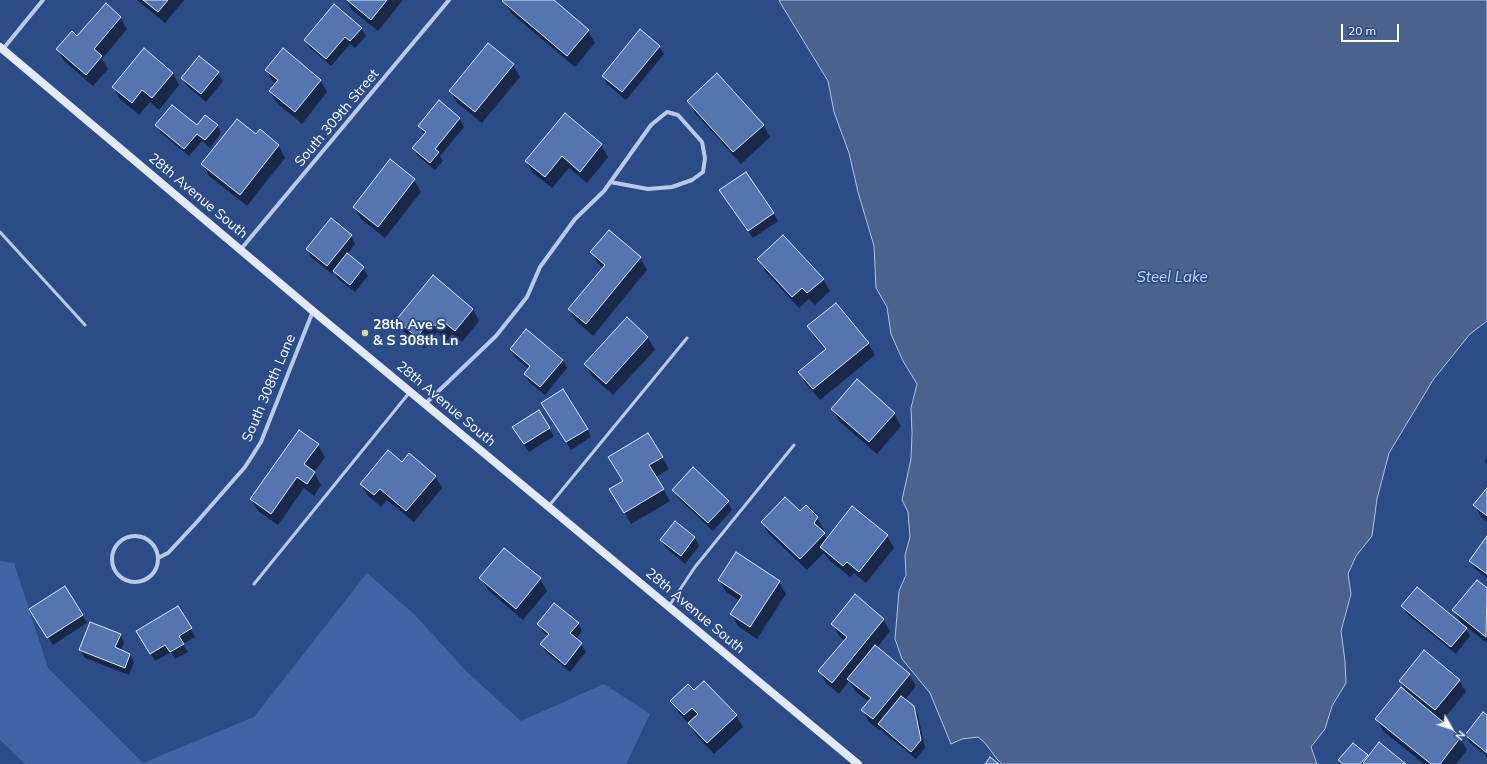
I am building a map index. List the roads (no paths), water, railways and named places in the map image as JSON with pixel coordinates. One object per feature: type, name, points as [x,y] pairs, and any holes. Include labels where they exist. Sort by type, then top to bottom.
[{"type":"street","points":[[2,48],[43,0]]},
{"type":"street","name":"South 309th Street","points":[[241,250],[449,0]]},
{"type":"street","name":"28th Avenue South","points":[[2,48],[313,311],[858,764]]},
{"type":"street","points":[[425,404],[496,336],[528,297],[540,267],[571,225],[604,191],[610,182],[651,125],[667,112],[678,115],[702,142],[705,158],[703,172],[692,180],[672,187],[648,189],[610,182]]},
{"type":"street","name":"South 308th Lane","points":[[158,558],[168,553],[196,523],[245,467],[261,442],[313,311]]},
{"type":"street","name":"South 308th Lane","points":[[141,536],[148,539],[153,544],[157,551],[158,558],[157,566],[153,573],[147,578],[132,582],[125,580],[116,572],[112,561],[112,554],[115,547],[126,537],[141,536]]},
{"type":"lane","points":[[0,232],[85,325]]},
{"type":"lane","points":[[548,506],[687,338]]},
{"type":"lane","points":[[254,584],[410,391]]},
{"type":"lane","points":[[668,606],[695,567],[794,445]]},
{"type":"water","name":"Steel Lake","points":[[779,0],[1487,0],[1487,321],[1470,334],[1433,380],[1389,453],[1377,499],[1372,536],[1356,556],[1348,574],[1351,594],[1341,631],[1346,683],[1332,706],[1325,729],[1311,747],[1317,764],[1002,764],[985,743],[978,737],[962,739],[951,744],[930,693],[902,659],[895,639],[899,591],[906,575],[905,555],[910,537],[908,512],[902,500],[911,459],[911,408],[917,384],[903,361],[891,334],[887,307],[876,288],[874,246],[858,192],[849,153],[834,112],[828,81]]},
{"type":"place","name":"28th Ave S & S 308th Ln","points":[[365,333]]}]
